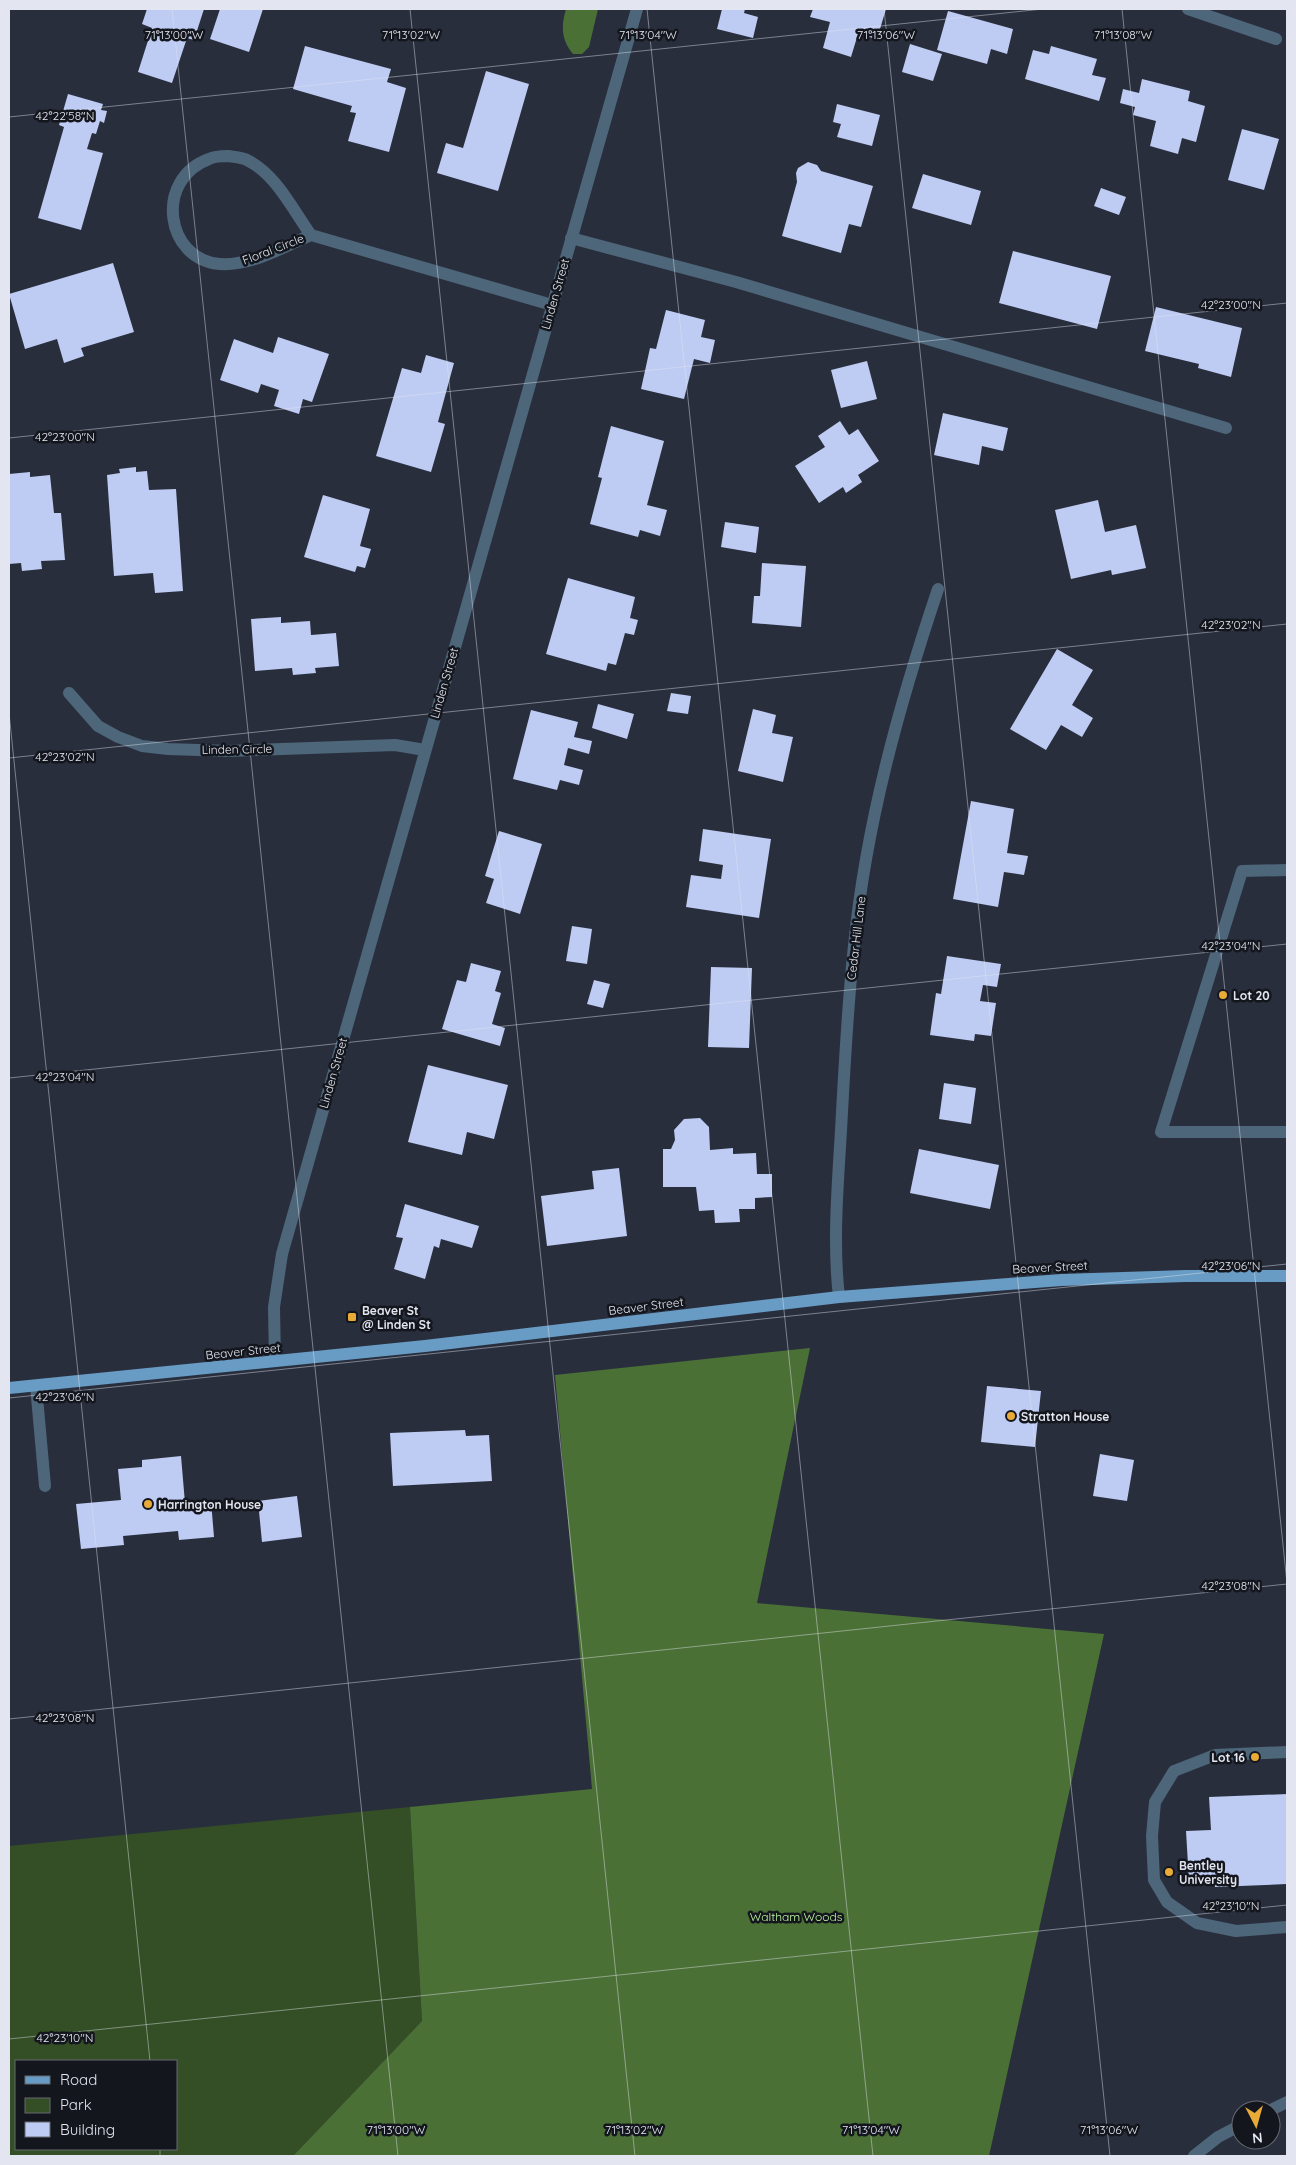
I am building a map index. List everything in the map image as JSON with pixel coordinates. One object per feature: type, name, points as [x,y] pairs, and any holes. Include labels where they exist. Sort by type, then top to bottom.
[{"type":"main road","name":"Beaver Street","points":[[9,1388],[465,1342],[839,1297],[1062,1280],[1186,1276],[1287,1276]]},
{"type":"street","name":"Linden Street","points":[[275,1361],[274,1307],[282,1254],[424,750],[637,9]]},
{"type":"street","points":[[1188,9],[1276,39]]},
{"type":"street","name":"Floral Circle","points":[[311,235],[257,258],[237,263],[219,264],[202,258],[187,247],[176,232],[172,215],[174,196],[181,180],[194,167],[210,158],[228,156],[245,159],[260,168],[272,180],[311,235],[552,305]]},
{"type":"street","points":[[571,238],[736,282],[1226,428]]},
{"type":"street","name":"Cedar Hill Lane","points":[[839,1297],[836,1225],[854,945],[862,883],[885,763],[917,649],[938,589]]},
{"type":"street","name":"Linden Circle","points":[[69,693],[98,726],[118,737],[142,746],[168,749],[228,750],[395,744],[424,750]]},
{"type":"street","points":[[1287,870],[1242,870],[1161,1132],[1287,1132]]},
{"type":"street","points":[[36,1386],[45,1486]]},
{"type":"street","points":[[1287,1752],[1215,1755],[1174,1771],[1155,1802],[1152,1836],[1154,1880],[1167,1902],[1197,1923],[1236,1931],[1287,1927]]},
{"type":"street","points":[[1194,2156],[1218,2137],[1231,2130]]},
{"type":"green space","points":[[566,9],[598,9],[589,47],[582,54],[573,54],[564,38],[563,21]]},
{"type":"green space","name":"Waltham Woods","points":[[810,1348],[757,1603],[1104,1634],[989,2156],[293,2156],[422,2021],[410,1807],[592,1789],[555,1375]]},
{"type":"green space","points":[[410,1807],[422,2021],[293,2156],[9,2156],[9,1846]]},
{"type":"building","points":[[147,9],[204,9],[194,40],[187,38],[172,83],[138,72],[152,28],[142,24]]},
{"type":"building","points":[[220,9],[263,9],[249,52],[210,39]]},
{"type":"building","points":[[722,9],[745,9],[744,13],[758,17],[753,38],[717,29]]},
{"type":"building","points":[[813,9],[886,9],[877,39],[858,34],[851,57],[823,48],[830,22],[810,17]]},
{"type":"building","points":[[948,11],[1013,29],[1007,54],[991,49],[987,64],[937,50]]},
{"type":"building","points":[[910,44],[942,54],[933,81],[902,72]]},
{"type":"building","points":[[305,46],[391,69],[387,82],[406,88],[389,152],[348,141],[356,113],[350,112],[352,106],[293,89]]},
{"type":"building","points":[[1051,46],[1097,59],[1092,75],[1106,78],[1099,101],[1025,79],[1033,50],[1049,54]]},
{"type":"building","points":[[486,71],[529,84],[498,191],[437,173],[446,143],[463,148]]},
{"type":"building","points":[[1142,79],[1190,91],[1188,101],[1205,106],[1196,142],[1182,138],[1178,154],[1150,146],[1156,121],[1133,115],[1135,107],[1120,103],[1123,89],[1139,93]]},
{"type":"building","points":[[68,94],[103,104],[101,110],[107,111],[104,123],[100,121],[96,134],[92,133],[87,149],[103,153],[81,230],[38,218],[64,127],[59,125]]},
{"type":"building","points":[[837,104],[880,115],[872,146],[837,137],[841,124],[833,122]]},
{"type":"building","points":[[1242,129],[1279,139],[1264,190],[1228,180]]},
{"type":"building","points":[[808,162],[817,165],[821,171],[873,186],[861,227],[849,224],[841,253],[782,236],[797,182],[796,173],[798,168]]},
{"type":"building","points":[[923,174],[981,191],[971,225],[912,208]]},
{"type":"building","points":[[1101,188],[1126,197],[1119,215],[1094,206]]},
{"type":"building","points":[[1013,251],[1111,276],[1097,329],[999,303]]},
{"type":"building","points":[[113,263],[134,332],[81,348],[84,356],[64,363],[57,339],[25,349],[9,294]]},
{"type":"building","points":[[1156,307],[1242,328],[1231,377],[1198,368],[1199,364],[1145,351]]},
{"type":"building","points":[[666,310],[705,320],[701,337],[715,340],[710,363],[694,359],[684,399],[641,389],[650,348],[656,349]]},
{"type":"building","points":[[278,337],[329,354],[312,402],[303,399],[299,414],[274,406],[279,390],[261,384],[258,393],[220,380],[234,339],[273,353]]},
{"type":"building","points":[[426,355],[454,363],[438,422],[445,424],[431,472],[376,456],[402,368],[421,373]]},
{"type":"building","points":[[867,361],[877,399],[841,408],[831,370]]},
{"type":"building","points":[[943,413],[1008,428],[1003,451],[982,446],[979,465],[934,455]]},
{"type":"building","points":[[840,421],[849,435],[858,429],[879,461],[858,475],[862,482],[846,493],[843,487],[819,503],[795,466],[825,447],[818,436]]},
{"type":"building","points":[[611,426],[664,441],[647,505],[667,510],[660,536],[640,530],[638,537],[590,524],[602,478],[598,477]]},
{"type":"building","points":[[136,467],[136,472],[147,471],[149,490],[176,489],[183,591],[155,593],[153,573],[114,576],[107,475],[120,473],[119,469]]},
{"type":"building","points":[[30,472],[30,477],[50,475],[54,513],[61,513],[65,560],[41,561],[42,569],[22,571],[21,563],[9,564],[9,474]]},
{"type":"building","points":[[323,495],[370,509],[360,546],[371,549],[365,568],[357,566],[355,572],[304,557]]},
{"type":"building","points":[[1098,500],[1105,532],[1136,525],[1146,568],[1112,575],[1111,570],[1071,579],[1055,510]]},
{"type":"building","points":[[725,522],[759,527],[756,553],[721,547]]},
{"type":"building","points":[[762,563],[806,566],[801,627],[752,623],[754,596],[760,596]]},
{"type":"building","points":[[568,578],[635,597],[630,618],[638,620],[634,635],[625,633],[616,665],[608,663],[606,671],[546,654]]},
{"type":"building","points":[[281,617],[281,623],[310,621],[311,635],[336,633],[339,666],[315,668],[316,673],[293,675],[292,668],[255,671],[251,619]]},
{"type":"building","points":[[1057,649],[1093,670],[1072,705],[1093,718],[1082,737],[1061,725],[1046,750],[1010,729]]},
{"type":"building","points":[[671,693],[691,696],[688,714],[667,711]]},
{"type":"building","points":[[598,704],[634,714],[627,739],[592,728]]},
{"type":"building","points":[[753,709],[776,715],[772,733],[793,737],[783,782],[738,771]]},
{"type":"building","points":[[531,710],[578,722],[574,737],[592,741],[589,754],[568,748],[564,765],[583,770],[579,785],[560,780],[557,790],[513,779]]},
{"type":"building","points":[[971,801],[1014,809],[1007,853],[1028,856],[1024,875],[1004,872],[998,907],[953,899]]},
{"type":"building","points":[[703,829],[771,839],[759,918],[686,907],[691,875],[721,879],[723,865],[699,861]]},
{"type":"building","points":[[499,831],[542,844],[520,914],[486,903],[494,879],[485,876]]},
{"type":"building","points":[[572,926],[592,929],[587,964],[566,961]]},
{"type":"building","points":[[947,956],[1001,964],[997,987],[983,985],[980,1001],[996,1003],[991,1036],[975,1034],[974,1041],[930,1035],[936,993],[941,994]]},
{"type":"building","points":[[471,963],[501,971],[495,991],[501,993],[492,1024],[505,1028],[500,1046],[442,1029],[457,980],[466,982]]},
{"type":"building","points":[[711,967],[752,968],[749,1048],[708,1047]]},
{"type":"building","points":[[594,980],[610,984],[603,1008],[587,1004]]},
{"type":"building","points":[[428,1065],[508,1085],[494,1139],[467,1132],[462,1155],[408,1142]]},
{"type":"building","points":[[944,1083],[976,1088],[971,1124],[939,1119]]},
{"type":"building","points":[[700,1118],[709,1127],[710,1150],[733,1148],[733,1154],[756,1153],[757,1174],[772,1174],[772,1197],[755,1198],[755,1209],[739,1209],[740,1222],[715,1223],[714,1210],[699,1211],[696,1187],[663,1187],[663,1149],[671,1149],[675,1140],[674,1130],[684,1119]]},
{"type":"building","points":[[919,1149],[999,1165],[990,1209],[910,1193]]},
{"type":"building","points":[[619,1168],[627,1236],[547,1246],[541,1196],[594,1189],[592,1171]]},
{"type":"building","points":[[405,1204],[479,1226],[472,1248],[441,1239],[439,1248],[434,1246],[425,1279],[394,1269],[403,1238],[396,1237]]},
{"type":"building","name":"Stratton House","points":[[987,1386],[1041,1391],[1035,1447],[981,1442]]},
{"type":"building","points":[[465,1430],[466,1436],[489,1435],[492,1481],[393,1486],[390,1433]]},
{"type":"building","points":[[1100,1454],[1134,1460],[1127,1501],[1093,1496]]},
{"type":"building","name":"Harrington House","points":[[181,1456],[185,1503],[211,1501],[214,1537],[179,1540],[178,1531],[123,1536],[124,1545],[81,1549],[76,1504],[121,1500],[118,1469],[142,1467],[142,1460]]},
{"type":"building","points":[[297,1496],[302,1537],[262,1542],[258,1501]]},
{"type":"building","points":[[1287,1794],[1287,1884],[1215,1887],[1214,1881],[1189,1881],[1186,1831],[1211,1830],[1209,1797]]},
{"type":"place","name":"Lot 20","points":[[1223,995]]},
{"type":"place","name":"Beaver St @ Linden St","points":[[352,1317]]},
{"type":"place","name":"Stratton House","points":[[1011,1416]]},
{"type":"place","name":"Harrington House","points":[[148,1504]]},
{"type":"place","name":"Lot 16","points":[[1255,1757]]},
{"type":"place","name":"Bentley University","points":[[1169,1872]]}]
